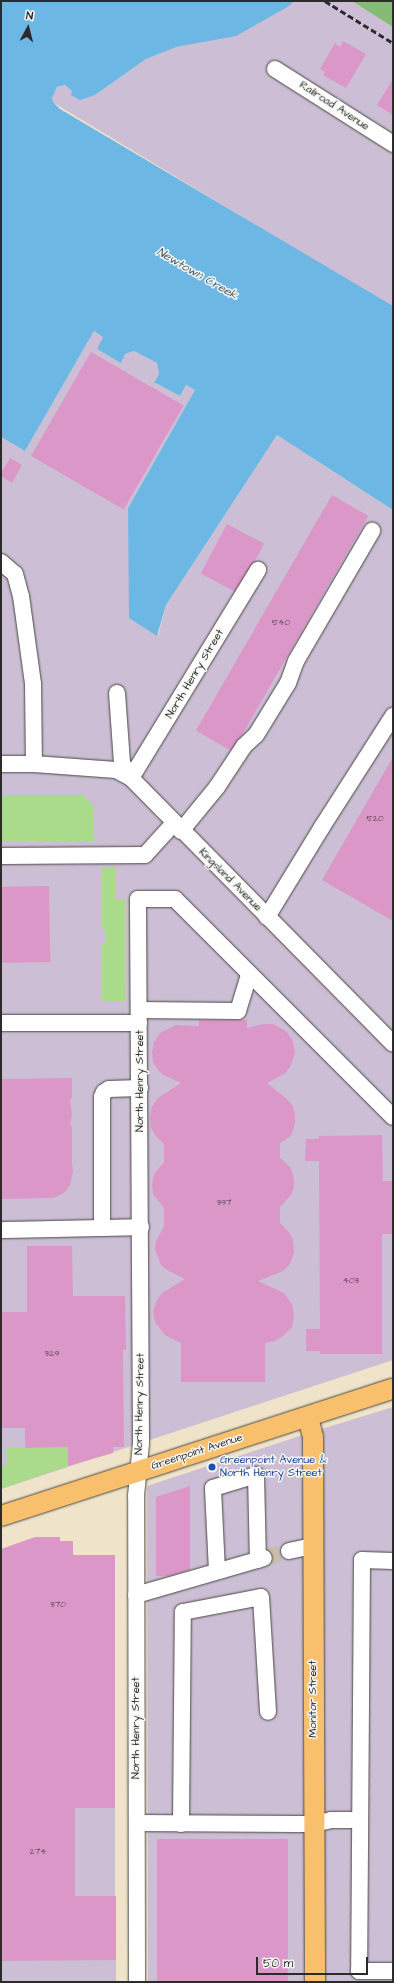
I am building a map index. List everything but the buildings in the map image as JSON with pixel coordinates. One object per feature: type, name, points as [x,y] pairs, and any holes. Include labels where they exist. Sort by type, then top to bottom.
[{"type":"main road","name":"Greenpoint Avenue","points":[[1,1516],[393,1389]]},
{"type":"main road","name":"Monitor Street","points":[[308,1417],[313,1437],[312,1546],[315,1982]]},
{"type":"street","name":"Railroad Avenue","points":[[275,69],[393,144]]},
{"type":"street","points":[[1,856],[145,855],[177,827],[217,787],[244,746],[256,735],[288,683],[296,661],[372,531]]},
{"type":"street","points":[[1,562],[15,574],[21,596],[33,684],[34,764]]},
{"type":"street","name":"North Henry Street","points":[[131,778],[258,570]]},
{"type":"street","name":"Kingsland Avenue","points":[[117,693],[122,762],[131,778],[177,827],[393,1044]]},
{"type":"street","points":[[267,917],[322,827],[393,716]]},
{"type":"street","points":[[1,764],[34,764],[116,770],[131,778]]},
{"type":"street","name":"North Henry Street","points":[[137,1982],[136,1496],[141,1443],[138,899],[175,899],[249,974]]},
{"type":"street","points":[[1,1024],[238,1011],[249,974],[393,1117]]},
{"type":"street","points":[[102,1228],[102,1097],[104,1092],[109,1089],[140,1088]]},
{"type":"street","points":[[1,1230],[141,1227]]},
{"type":"street","points":[[136,1594],[261,1559],[256,1475],[213,1488],[218,1571]]},
{"type":"street","points":[[289,1551],[312,1546]]},
{"type":"street","points":[[393,1561],[362,1560],[359,1971],[393,1971]]},
{"type":"street","points":[[181,1824],[183,1612],[260,1597],[268,1712]]},
{"type":"street","points":[[137,1824],[314,1824],[331,1820],[360,1820]]},
{"type":"shaded area","points":[[282,1],[393,1],[393,308],[54,103],[52,97],[57,87],[65,85],[72,91],[95,95],[146,59]]},
{"type":"shaded area","points":[[94,331],[103,337],[97,349],[125,354],[134,351],[157,363],[159,374],[154,381],[180,396],[186,385],[195,390],[128,508],[158,636],[166,605],[277,435],[393,510],[393,1360],[1,1489],[1,437],[25,451]]},
{"type":"shaded area","points":[[393,1407],[393,1982],[148,1982],[147,1486]]},
{"type":"shaded area","points":[[75,1808],[115,1808],[115,1896],[75,1896]]},
{"type":"shaded area","points":[[1,1960],[116,1960],[116,1982],[1,1982]]},
{"type":"green space","points":[[352,1],[393,1],[393,27]]},
{"type":"green space","points":[[1,795],[83,795],[93,805],[94,842],[1,841]]},
{"type":"green space","points":[[102,867],[115,867],[115,900],[125,900],[125,1001],[102,1001],[102,945],[105,944],[105,930],[102,929]]},
{"type":"green space","points":[[68,1447],[68,1466],[1,1489],[1,1466],[7,1465],[6,1448]]},
{"type":"water","name":"Newtown Creek","points":[[1,1],[294,1],[289,6],[236,36],[176,47],[146,59],[95,95],[80,100],[71,95],[72,91],[65,85],[57,87],[52,98],[54,103],[60,109],[393,306],[393,510],[277,435],[166,605],[157,636],[129,618],[128,508],[195,390],[186,385],[180,396],[154,382],[159,374],[157,363],[134,351],[125,354],[121,363],[97,349],[103,337],[94,331],[25,451],[1,437]]},
{"type":"tunnel","points":[[264,1558],[289,1551]]},
{"type":"railway","points":[[325,1],[393,43]]},
{"type":"place","name":"Greenpoint Avenue & North Henry Street","points":[[212,1467]]}]
